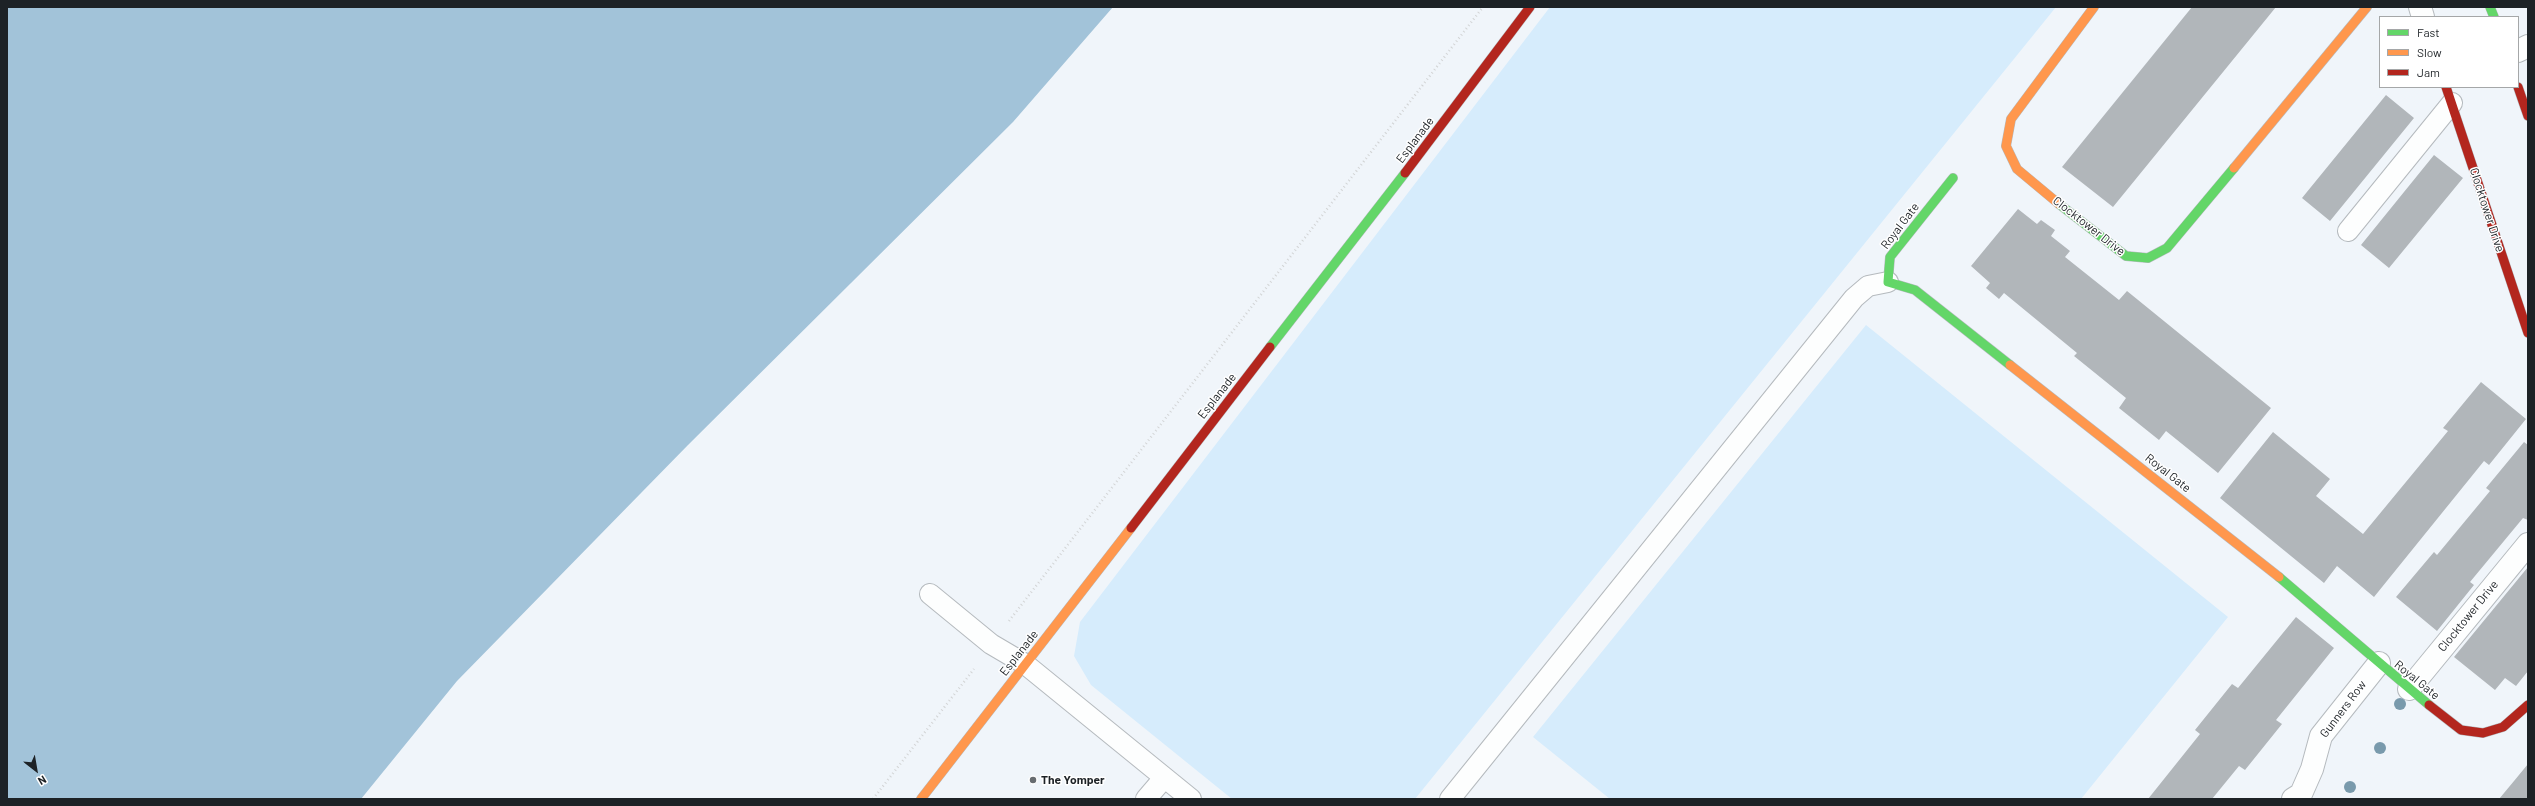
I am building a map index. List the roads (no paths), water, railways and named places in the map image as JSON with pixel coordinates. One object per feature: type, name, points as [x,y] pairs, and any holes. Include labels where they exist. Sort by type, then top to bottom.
[{"type":"street","name":"Esplanade","points":[[921,799],[1418,157],[1530,7]]},
{"type":"street","name":"Clocktower Drive","points":[[2094,7],[2011,119],[2006,146],[2017,169],[2101,238],[2126,256],[2148,258],[2167,248],[2367,7]]},
{"type":"street","points":[[2519,50],[2528,46]]},
{"type":"street","points":[[2518,88],[2528,116]]},
{"type":"street","name":"Clocktower Drive","points":[[2449,95],[2528,333]]},
{"type":"street","name":"Royal Gate","points":[[1953,178],[1890,257],[1888,282],[1915,290],[2309,600],[2409,689],[2461,730],[2483,733],[2504,727],[2528,704]]},
{"type":"street","name":"Clocktower Drive","points":[[2409,689],[2528,544]]},
{"type":"street","name":"Gunners Row","points":[[2300,797],[2312,769],[2320,736],[2379,663]]},
{"type":"lane","points":[[2348,231],[2449,95]]},
{"type":"lane","points":[[1450,799],[1854,298],[1868,286],[1888,282]]},
{"type":"lane","points":[[930,594],[990,644],[1025,664],[1190,799]]},
{"type":"lane","points":[[1146,799],[1164,778]]},
{"type":"place","name":"The Yomper","points":[[1033,780]]}]
